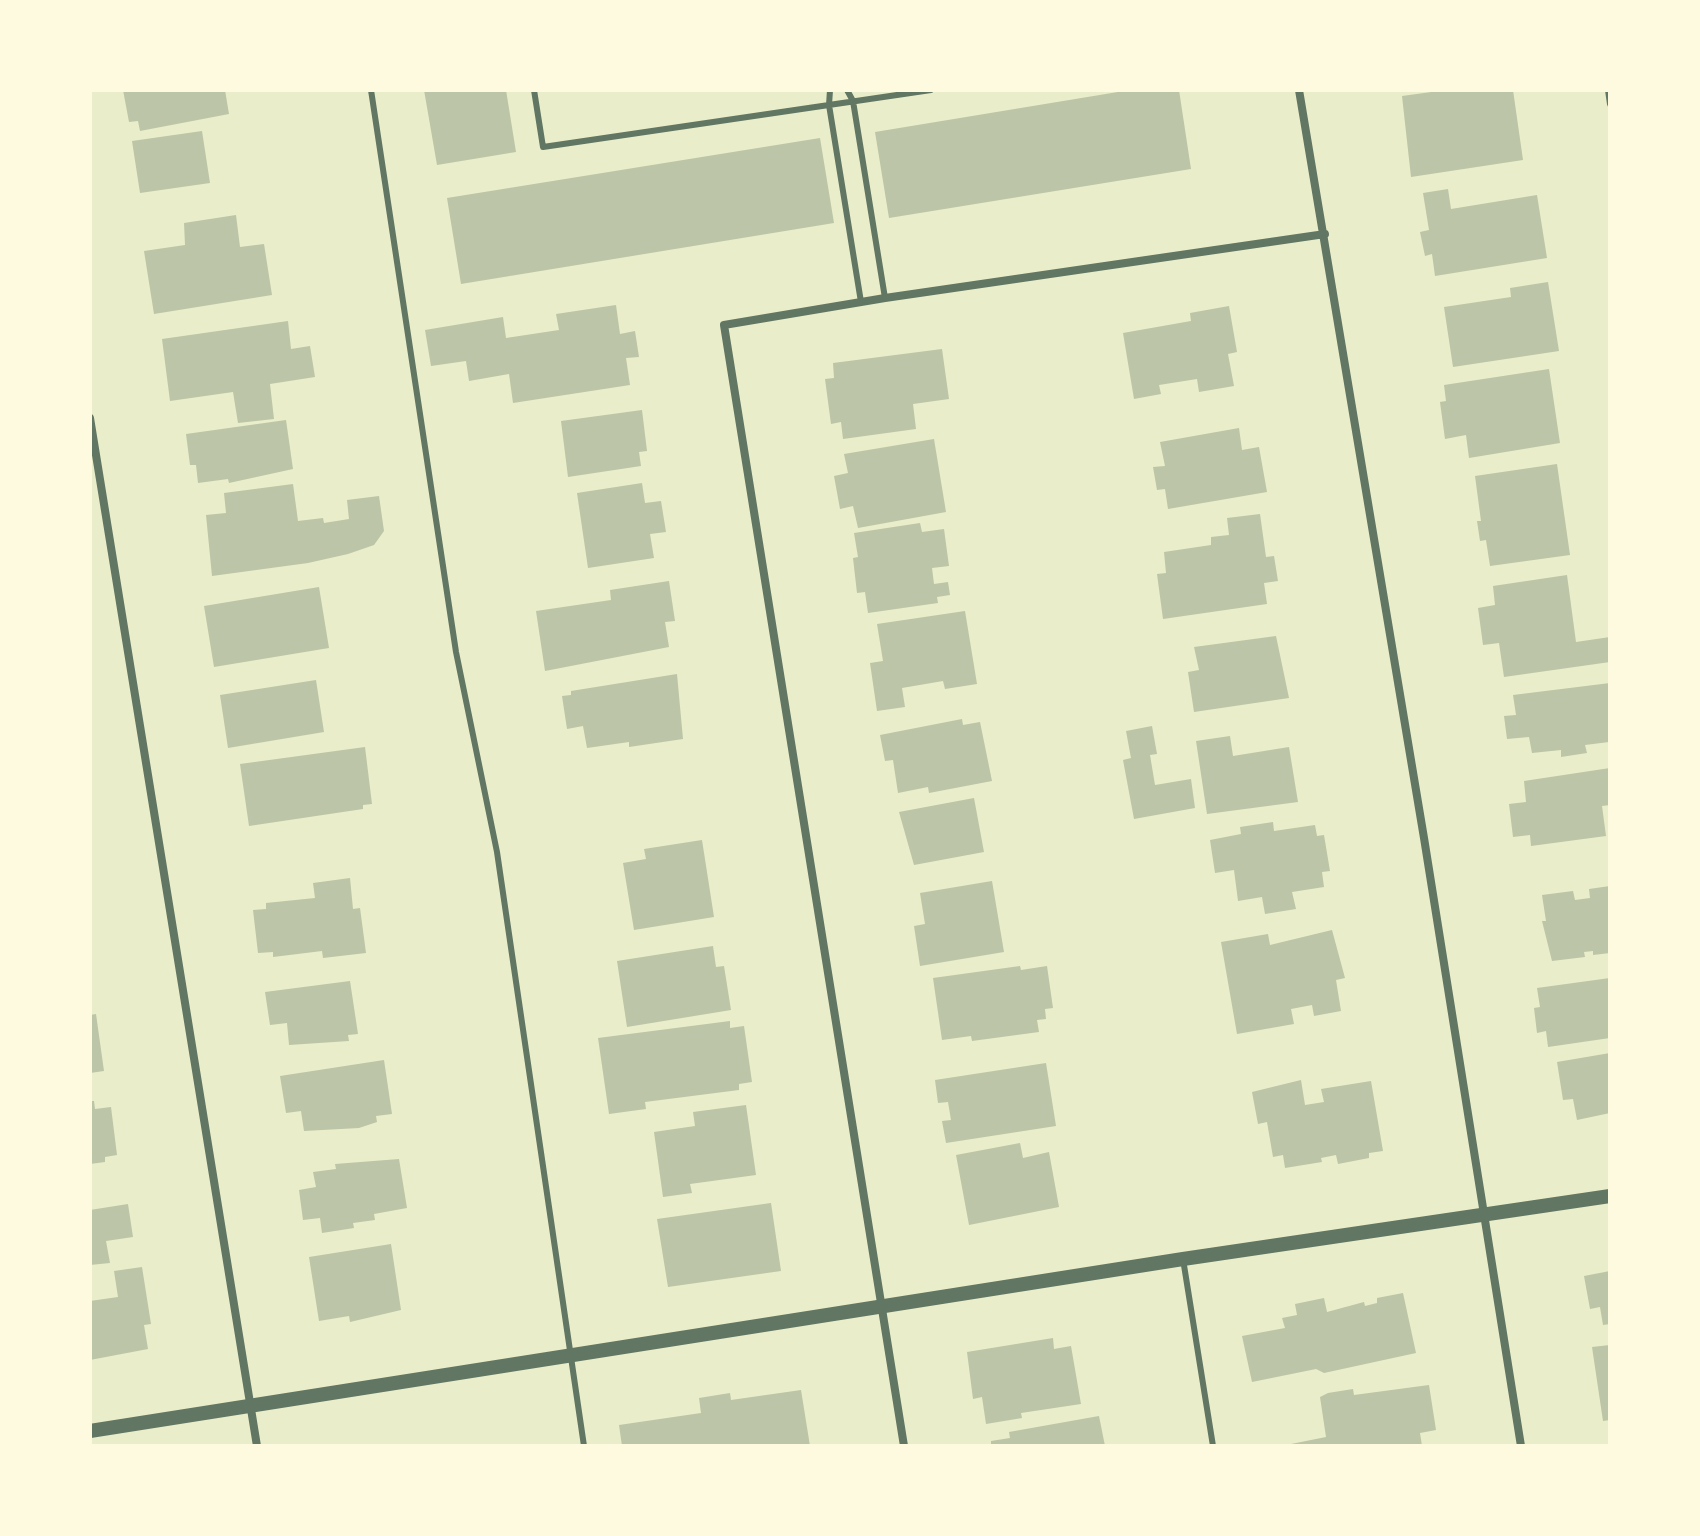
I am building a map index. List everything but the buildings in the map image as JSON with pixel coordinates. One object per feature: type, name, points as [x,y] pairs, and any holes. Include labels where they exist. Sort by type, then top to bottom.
[{"type":"street","points":[[1299,90],[1521,1446]]},
{"type":"street","points":[[904,1446],[724,325],[885,298],[1325,234]]},
{"type":"street","points":[[90,418],[257,1446]]},
{"type":"street","points":[[90,1431],[1183,1259],[1610,1196]]},
{"type":"lane","points":[[371,90],[456,652],[497,852],[584,1446]]},
{"type":"lane","points":[[534,90],[543,147],[931,90]]},
{"type":"lane","points":[[830,90],[829,105],[861,302]]},
{"type":"lane","points":[[847,90],[853,101],[885,298]]},
{"type":"lane","points":[[1608,90],[1610,104]]},
{"type":"lane","points":[[1183,1259],[1213,1446]]}]
